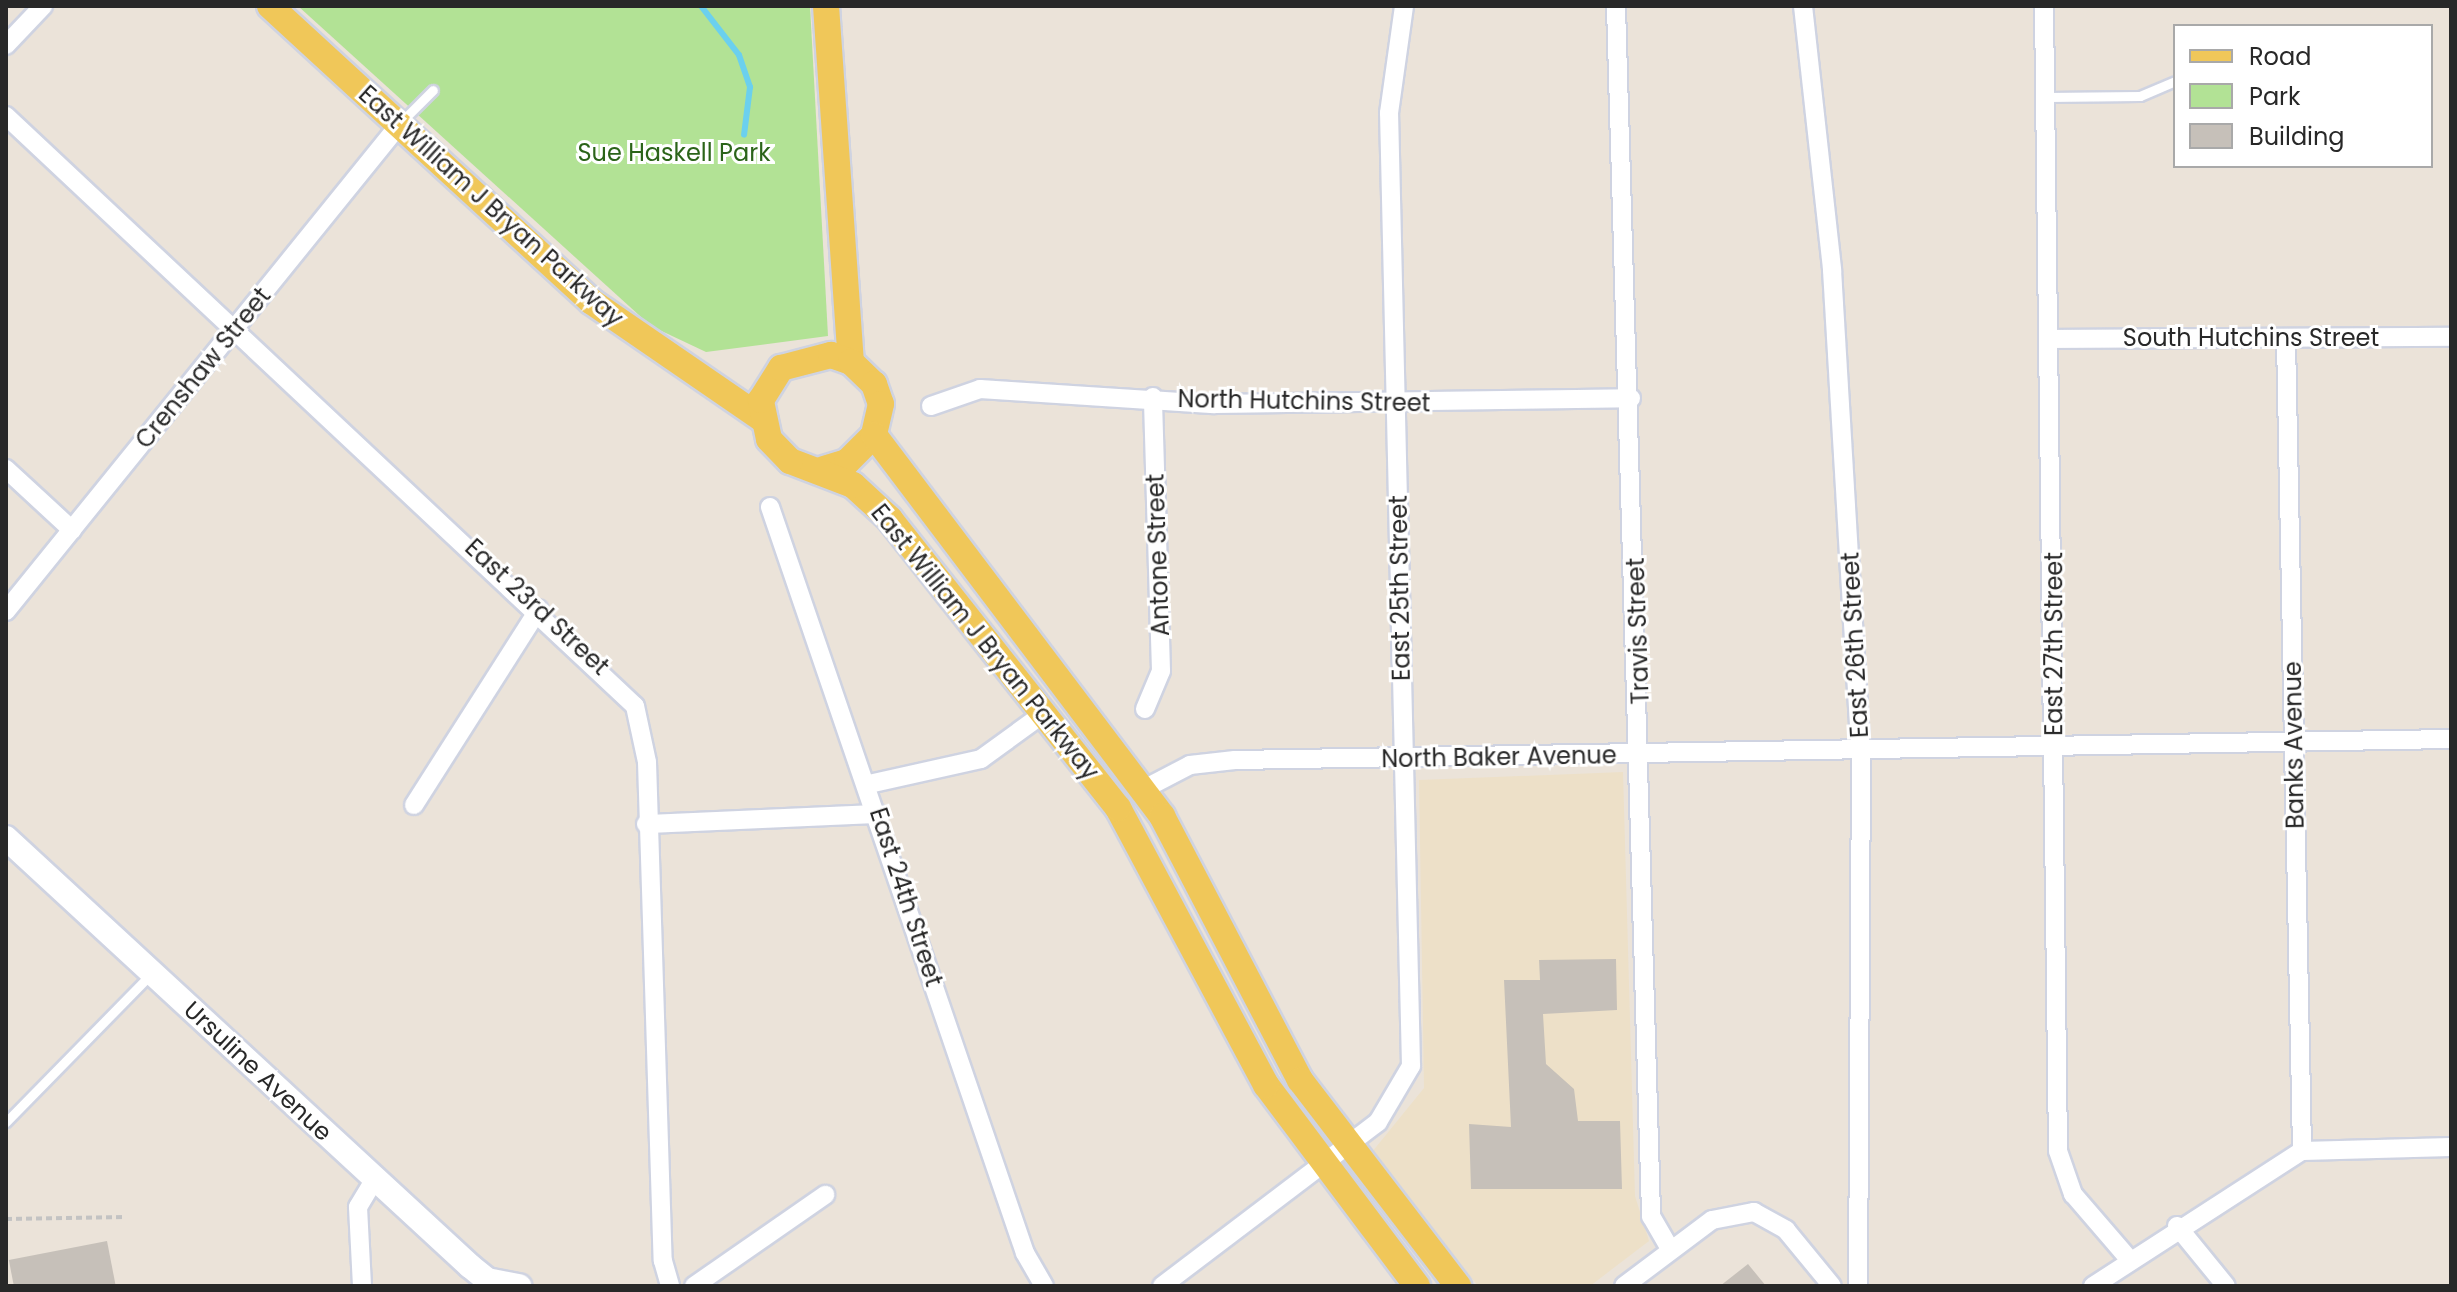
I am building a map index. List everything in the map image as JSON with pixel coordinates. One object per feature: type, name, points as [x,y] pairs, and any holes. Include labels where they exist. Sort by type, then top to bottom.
[{"type":"main road","name":"East William J Bryan Parkway","points":[[270,6],[592,302],[762,419],[784,456],[824,469],[890,519],[1135,832],[1266,1085],[1322,1164],[1417,1286]]},
{"type":"main road","points":[[826,6],[851,362]]},
{"type":"main road","points":[[762,419],[766,383],[787,364],[822,354],[851,362],[877,392],[874,435],[847,462],[824,469]]},
{"type":"main road","name":"East William J Bryan Parkway","points":[[874,435],[1144,789],[1300,1080],[1458,1286]]},
{"type":"street","points":[[6,45],[43,6]]},
{"type":"street","name":"East 25th Street","points":[[1162,1286],[1347,1145],[1393,1105],[1411,1066],[1389,113],[1404,6]]},
{"type":"street","name":"Travis Street","points":[[1616,6],[1631,398],[1651,1216],[1671,1250]]},
{"type":"street","name":"East 26th Street","points":[[1803,6],[1832,270],[1861,753],[1858,1286]]},
{"type":"street","name":"East 27th Street","points":[[2044,6],[2052,339],[2058,1151],[2073,1194],[2128,1258]]},
{"type":"street","name":"East 23rd Street","points":[[6,116],[539,609],[635,706],[647,762],[646,824],[663,1261],[670,1286]]},
{"type":"street","name":"Crenshaw Street","points":[[6,611],[399,125]]},
{"type":"street","name":"South Hutchins Street","points":[[2052,339],[2451,337]]},
{"type":"street","name":"Banks Avenue","points":[[2286,339],[2302,1151]]},
{"type":"street","name":"North Hutchins Street","points":[[931,406],[980,389],[1398,404],[1631,398]]},
{"type":"street","name":"Antone Street","points":[[1145,709],[1161,671],[1153,397]]},
{"type":"street","points":[[6,469],[72,530]]},
{"type":"street","name":"East 24th Street","points":[[770,507],[869,784],[1025,1253],[1044,1286]]},
{"type":"street","points":[[414,805],[539,609]]},
{"type":"street","points":[[869,784],[981,759],[1043,714]]},
{"type":"street","name":"North Baker Avenue","points":[[1144,789],[1190,765],[1403,758],[1861,753],[2295,739],[2451,739]]},
{"type":"street","points":[[646,824],[878,814]]},
{"type":"street","name":"Ursuline Avenue","points":[[6,838],[374,1180],[487,1280],[519,1286]]},
{"type":"street","points":[[2093,1286],[2128,1258],[2177,1226],[2302,1151],[2451,1147]]},
{"type":"street","points":[[362,1286],[358,1207],[374,1180]]},
{"type":"street","points":[[694,1286],[825,1195]]},
{"type":"street","points":[[1624,1286],[1712,1220],[1754,1212],[1786,1230],[1832,1286]]},
{"type":"street","points":[[2177,1226],[2226,1286]]},
{"type":"lane","points":[[2047,97],[2140,96],[2173,82]]},
{"type":"lane","points":[[399,125],[433,90]]},
{"type":"lane","points":[[6,1122],[153,972]]},
{"type":"path","points":[[6,1219],[126,1217]]},
{"type":"shaded area","points":[[1623,772],[1635,1196],[1649,1241],[1590,1286],[1478,1286],[1372,1152],[1424,1088],[1419,780]]},
{"type":"green space","name":"Sue Haskell Park","points":[[298,6],[810,6],[828,336],[706,352],[651,326]]},
{"type":"building","points":[[1616,959],[1617,1010],[1543,1014],[1546,1064],[1574,1089],[1578,1121],[1620,1121],[1622,1189],[1471,1189],[1469,1124],[1511,1127],[1504,980],[1540,980],[1539,960]]},
{"type":"building","points":[[107,1241],[116,1286],[14,1286],[9,1260]]},
{"type":"building","points":[[1748,1264],[1766,1286],[1720,1286]]},
{"type":"waterway","points":[[701,6],[739,55],[750,87],[744,135]]}]
